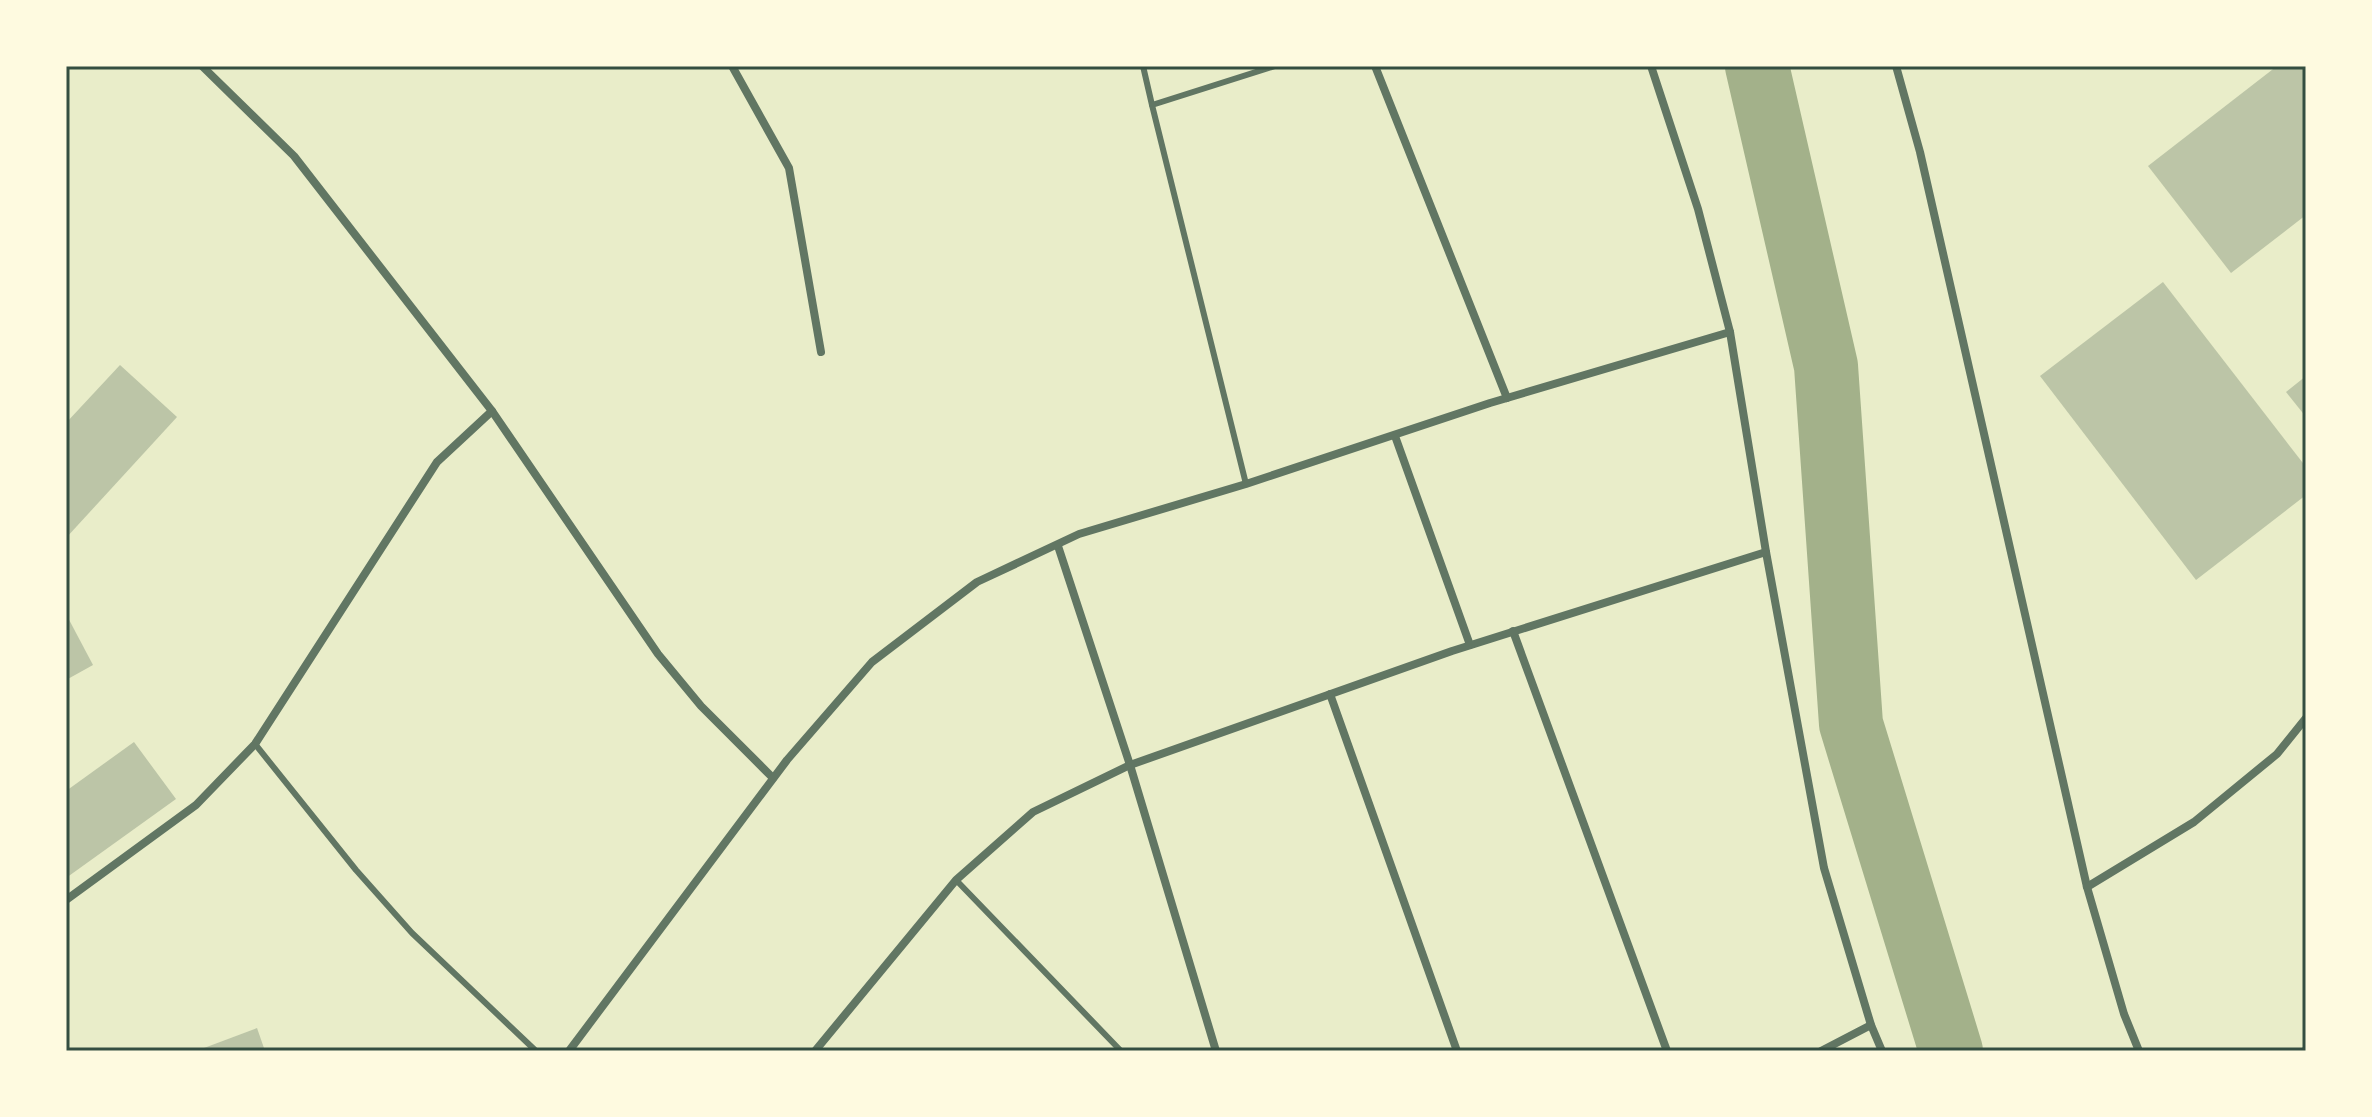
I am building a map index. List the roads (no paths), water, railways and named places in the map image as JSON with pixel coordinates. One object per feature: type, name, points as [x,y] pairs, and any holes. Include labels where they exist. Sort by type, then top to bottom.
[{"type":"street","points":[[202,66],[294,156],[492,411],[658,654],[701,706],[773,778]]},
{"type":"street","points":[[732,66],[789,168],[821,352]]},
{"type":"street","points":[[1375,66],[1507,398]]},
{"type":"street","points":[[1651,66],[1698,209],[1730,332],[1766,552],[1824,868],[1871,1025],[1882,1051]]},
{"type":"street","points":[[1896,66],[1923,167],[2087,887],[2124,1014],[2139,1051]]},
{"type":"street","points":[[569,1051],[773,778],[872,662],[977,582],[1079,534],[1246,484],[1507,398],[1730,332]]},
{"type":"street","points":[[66,900],[196,805],[255,744],[437,462],[492,411]]},
{"type":"street","points":[[1395,436],[1470,645]]},
{"type":"street","points":[[1058,546],[1130,765],[1216,1051]]},
{"type":"street","points":[[815,1051],[956,880],[1033,812],[1130,765],[1330,694],[1470,645],[1766,552]]},
{"type":"street","points":[[1513,631],[1667,1051]]},
{"type":"street","points":[[1330,694],[1457,1051]]},
{"type":"street","points":[[2087,887],[2194,822],[2277,754],[2306,719]]},
{"type":"street","points":[[1821,1051],[1871,1025]]},
{"type":"lane","points":[[1143,66],[1246,484]]},
{"type":"lane","points":[[1152,105],[1275,66]]},
{"type":"lane","points":[[255,744],[356,870],[412,933],[536,1051]]},
{"type":"lane","points":[[956,880],[1121,1051]]},
{"type":"waterway","points":[[1757,66],[1826,366],[1851,724],[1951,1051]]}]
